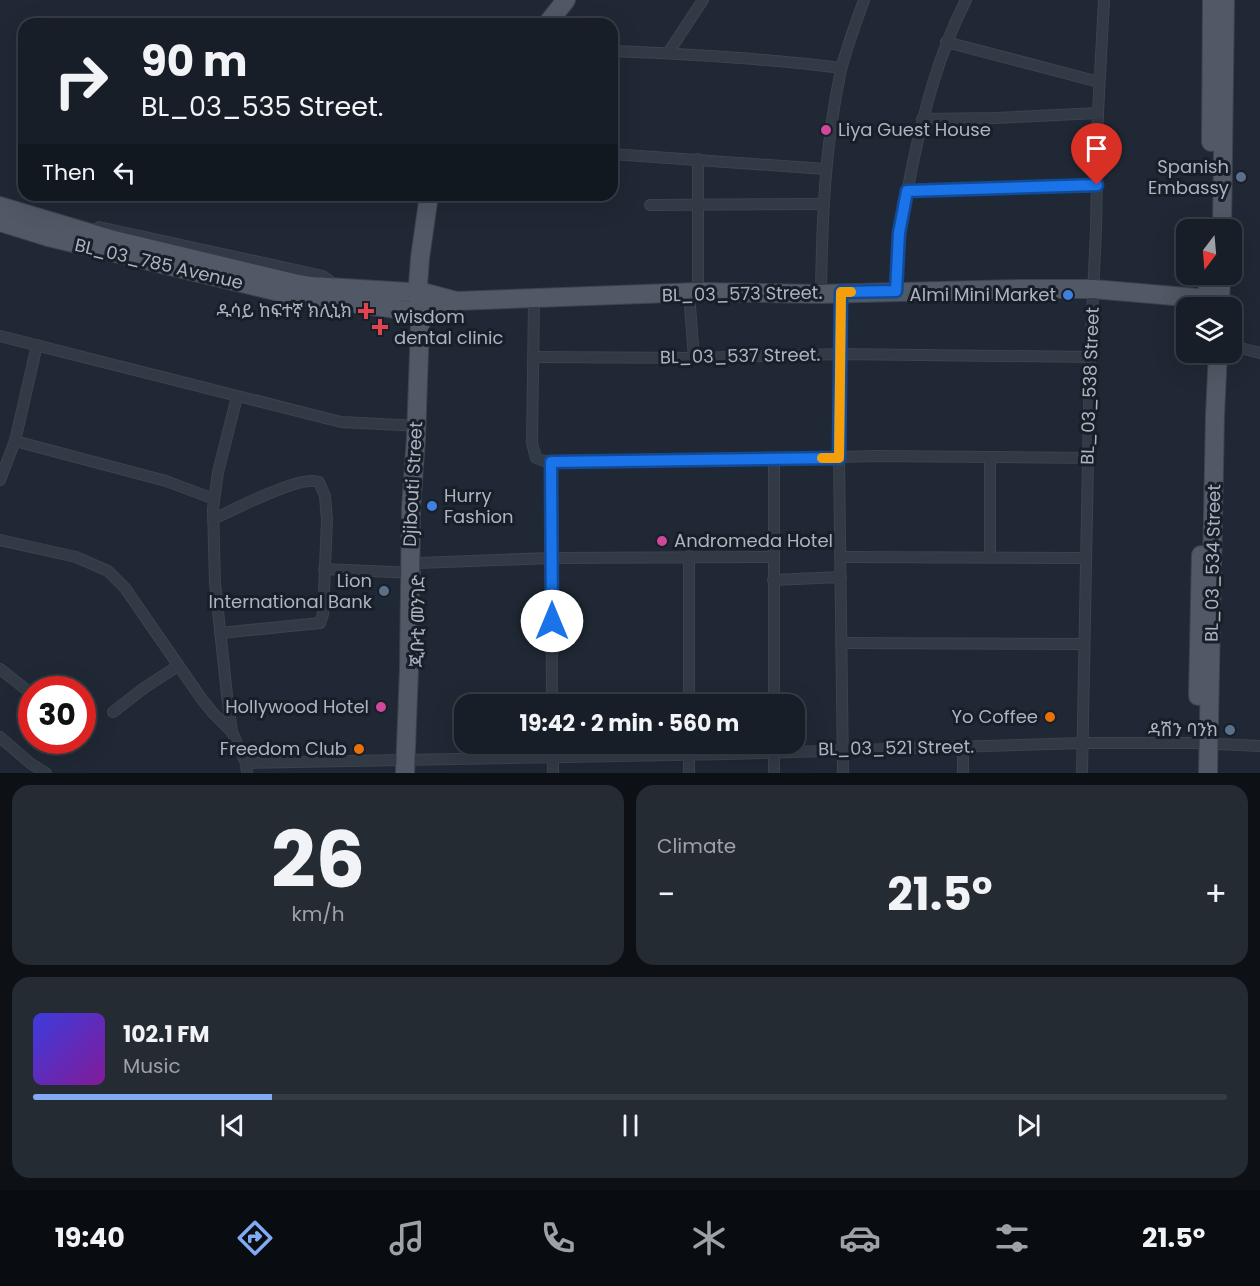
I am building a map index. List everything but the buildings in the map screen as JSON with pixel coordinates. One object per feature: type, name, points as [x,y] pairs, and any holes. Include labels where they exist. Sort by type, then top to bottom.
[{"type":"main road","points":[[544,18],[558,0]]},
{"type":"main road","points":[[552,18],[566,0]]},
{"type":"main road","points":[[1212,0],[1218,79],[1222,219]]},
{"type":"main road","points":[[1211,219],[1225,0]]},
{"type":"main road","points":[[423,324],[423,266],[428,201]]},
{"type":"main road","points":[[423,266],[435,201]]},
{"type":"main road","name":"BL_03_785 Avenue","points":[[0,204],[125,242],[294,283],[422,293],[456,301]]},
{"type":"main road","name":"BL_03_785 Avenue","points":[[0,222],[48,237],[296,296],[387,308],[423,324]]},
{"type":"main road","points":[[373,290],[396,281],[423,266]]},
{"type":"main road","name":"BL_03_573 Street.","points":[[456,301],[694,292],[821,294],[896,291],[1093,290],[1176,300]]},
{"type":"main road","points":[[423,324],[456,301]]},
{"type":"main road","name":"Djibouti Street","points":[[416,570],[411,508],[420,426],[423,324]]},
{"type":"main road","name":"BL_03_534 Street","points":[[1206,363],[1207,536],[1203,743],[1208,773]]},
{"type":"main road","name":"BL_03_534 Street","points":[[1207,536],[1217,363]]},
{"type":"main road","name":"ጂቡቲ መንገድ","points":[[410,766],[416,570]]},
{"type":"main road","name":"BL_03_534 Street","points":[[1196,773],[1203,743]]},
{"type":"street","points":[[668,53],[703,0]]},
{"type":"street","points":[[821,294],[822,204],[826,169],[842,68],[864,0]]},
{"type":"street","points":[[896,291],[899,233],[922,119],[946,42],[966,0]]},
{"type":"street","name":"BL_03_538 Street","points":[[1082,773],[1090,357],[1104,0]]},
{"type":"street","points":[[946,42],[1099,82]]},
{"type":"street","points":[[618,51],[783,61],[842,68]]},
{"type":"street","points":[[922,119],[1098,113]]},
{"type":"street","points":[[618,154],[826,169]]},
{"type":"street","points":[[694,358],[698,159]]},
{"type":"street","points":[[907,191],[1097,185]]},
{"type":"street","points":[[650,205],[822,204]]},
{"type":"street","points":[[841,292],[839,458],[843,773]]},
{"type":"street","points":[[534,299],[532,443],[536,458],[551,462],[839,458],[1088,458]]},
{"type":"street","points":[[0,336],[341,422],[420,426]]},
{"type":"street","points":[[0,480],[2,467],[15,441],[38,345]]},
{"type":"street","points":[[1242,348],[1260,352]]},
{"type":"street","name":"BL_03_537 Street.","points":[[534,357],[694,358],[840,354],[1090,357]]},
{"type":"street","points":[[237,397],[218,472],[213,519],[215,583],[232,732],[246,768]]},
{"type":"street","points":[[15,441],[166,481],[214,499]]},
{"type":"street","points":[[990,457],[990,557]]},
{"type":"street","points":[[774,459],[774,694]]},
{"type":"street","points":[[551,462],[552,694]]},
{"type":"street","points":[[213,519],[297,482],[313,479],[319,482],[325,495],[327,520],[323,614],[320,622],[220,633]]},
{"type":"street","points":[[0,540],[76,557],[108,571],[124,588],[213,713],[232,732]]},
{"type":"street","points":[[689,556],[689,694]]},
{"type":"street","points":[[324,569],[416,570],[551,558],[773,557]]},
{"type":"street","points":[[841,557],[1086,558]]},
{"type":"street","points":[[774,580],[842,578]]},
{"type":"street","points":[[842,642],[1084,644]]},
{"type":"street","points":[[113,712],[178,666]]},
{"type":"street","points":[[0,669],[18,683]]},
{"type":"street","points":[[0,737],[30,763],[46,773]]},
{"type":"street","name":"BL_03_521 Street.","points":[[805,749],[843,750],[1083,743],[1203,743],[1260,746]]},
{"type":"street","points":[[963,747],[963,773]]},
{"type":"street","points":[[553,754],[553,773]]},
{"type":"street","name":"BL_03_521 Street.","points":[[246,768],[410,766],[613,754]]},
{"type":"street","points":[[689,754],[689,773]]},
{"type":"street","points":[[774,754],[774,773]]},
{"type":"slow traffic","points":[[822,458],[839,458],[841,292],[851,292]]},
{"type":"place","name":"Liya Guest House","points":[[826,130]]},
{"type":"place","name":"Spanish Embassy","points":[[1241,177]]},
{"type":"place","name":"Almi Mini Market","points":[[1068,295]]},
{"type":"place","name":"ዱሳይ ከፍተኛ ክሊኒክ","points":[[366,311]]},
{"type":"place","name":"wisdom dental clinic","points":[[380,327]]},
{"type":"place","name":"Hurry Fashion","points":[[432,506]]},
{"type":"place","name":"Andromeda Hotel","points":[[662,541]]},
{"type":"place","name":"Lion International Bank","points":[[384,591]]},
{"type":"place","name":"Hollywood Hotel","points":[[381,707]]},
{"type":"place","name":"Yo Coffee","points":[[1050,717]]},
{"type":"place","name":"ዳሽን ባንክ","points":[[1230,730]]},
{"type":"place","name":"Freedom Club","points":[[359,749]]},
{"type":"route","points":[[552,621],[551,462],[839,458],[841,292],[896,291],[899,233],[907,191],[1097,185]]}]
